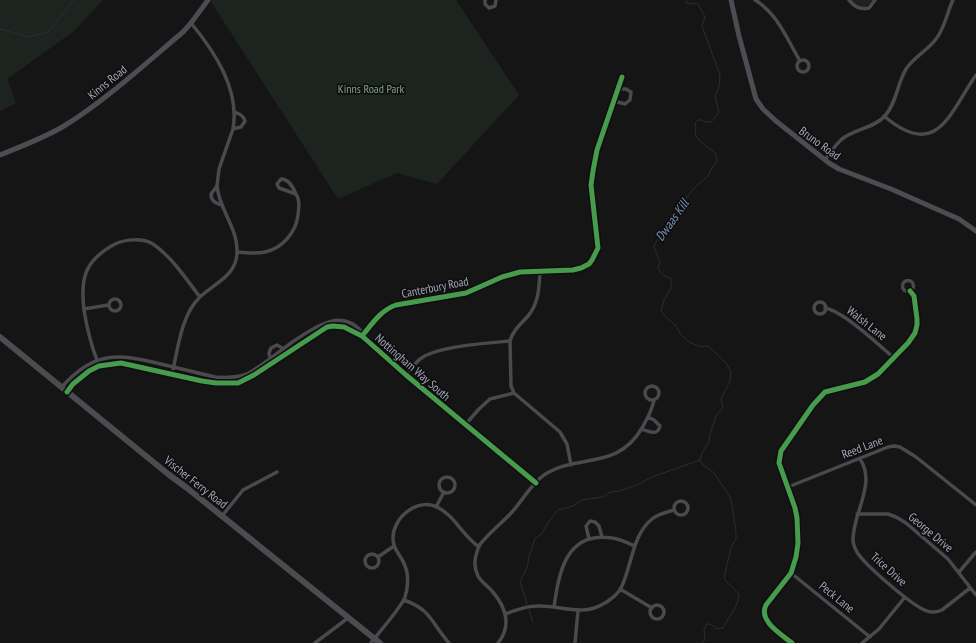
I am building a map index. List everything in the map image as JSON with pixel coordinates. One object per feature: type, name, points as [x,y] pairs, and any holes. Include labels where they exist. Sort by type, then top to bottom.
[{"type":"main road","name":"Vischer Ferry Road","points":[[0,337],[61,388],[348,618],[372,641],[380,643]]},
{"type":"street","name":"Kinns Road","points":[[0,155],[50,134],[76,118],[119,85],[183,32],[208,0]]},
{"type":"street","points":[[485,0],[485,4],[489,8],[495,6],[496,0]]},
{"type":"street","name":"Bruno Road","points":[[731,0],[738,36],[758,103],[780,125],[839,169],[891,189],[959,219],[976,231]]},
{"type":"street","points":[[754,0],[774,15],[800,61]]},
{"type":"street","points":[[849,0],[860,9],[869,8],[876,0]]},
{"type":"street","points":[[825,160],[836,145],[843,139],[877,122],[884,116],[892,106],[906,69],[914,59],[929,47],[941,32],[953,0]]},
{"type":"street","points":[[172,374],[188,312],[200,297],[215,287],[230,272],[237,252],[234,236],[222,205],[217,186],[219,169],[233,129],[235,112],[228,83],[220,64],[205,39],[191,23]]},
{"type":"street","points":[[884,116],[893,124],[909,132],[925,135],[930,133],[939,128],[947,120],[976,75]]},
{"type":"street","name":"Canterbury Road","points":[[363,335],[385,310],[396,305],[466,293],[520,272],[540,272],[581,268],[588,264],[592,260],[598,248],[591,185],[597,150],[622,77]]},
{"type":"street","points":[[614,101],[625,104],[630,100],[631,92],[626,89],[617,89]]},
{"type":"street","points":[[233,129],[241,127],[245,121],[241,114],[235,112]]},
{"type":"street","points":[[237,252],[266,252],[278,247],[287,239],[297,221],[299,201],[293,186],[286,180],[281,179],[278,181],[278,186],[282,190],[296,194]]},
{"type":"street","points":[[217,186],[211,194],[211,198],[213,202],[222,205]]},
{"type":"street","points":[[99,366],[87,332],[82,291],[84,278],[90,265],[105,249],[119,242],[133,240],[148,242],[154,245],[169,257],[200,297]]},
{"type":"street","points":[[540,272],[538,297],[535,304],[528,316],[512,334],[510,341],[510,380],[514,393],[560,432],[567,444],[571,465]]},
{"type":"street","points":[[792,643],[766,621],[763,609],[791,573],[796,557],[798,528],[795,508],[779,463],[780,451],[813,405],[826,392],[865,382],[872,378],[911,340],[918,325],[914,296],[910,291]]},
{"type":"street","points":[[84,309],[108,305]]},
{"type":"street","name":"Walsh Lane","points":[[825,308],[830,309],[847,319],[894,358]]},
{"type":"street","name":"Nottingham Way South","points":[[61,388],[80,370],[97,361],[106,358],[120,357],[134,357],[215,377],[239,377],[248,374],[318,326],[330,321],[342,320],[355,326],[366,340],[406,375],[536,483]]},
{"type":"street","name":"Nottingham Way South","points":[[67,392],[81,377],[99,366],[121,363],[216,383],[238,383],[254,375],[327,327],[344,327],[363,335]]},
{"type":"street","points":[[406,375],[423,357],[432,353],[445,349],[510,341]]},
{"type":"street","name":"Nottingham Way South","points":[[270,358],[269,353],[271,348],[277,345],[284,349]]},
{"type":"street","points":[[498,643],[503,636],[506,627],[505,614],[498,598],[477,575],[474,562],[481,543],[512,512],[536,483],[551,471],[608,457],[629,445],[641,429],[648,417],[654,400],[658,397],[659,392],[656,387],[652,386],[647,388],[645,394],[649,400],[654,400]]},
{"type":"street","points":[[465,425],[478,409],[490,399],[514,393]]},
{"type":"street","points":[[641,429],[652,433],[656,433],[658,431],[660,426],[658,423],[648,417]]},
{"type":"street","name":"Reed Lane","points":[[788,487],[894,446],[900,447],[918,458],[976,505]]},
{"type":"street","name":"Trice Drive","points":[[860,459],[866,473],[866,483],[853,533],[855,549],[872,569],[905,597],[927,611],[937,612],[942,610],[970,588]]},
{"type":"street","points":[[222,516],[243,490],[277,472]]},
{"type":"street","points":[[444,477],[450,477],[455,481],[455,487],[450,492],[444,492],[440,487],[440,481],[444,477]]},
{"type":"street","points":[[436,507],[444,492]]},
{"type":"street","points":[[372,641],[404,600],[407,589],[407,574],[405,566],[394,546],[393,533],[406,512],[413,507],[420,505],[436,507],[448,515],[467,538],[479,547]]},
{"type":"street","points":[[505,614],[532,606],[554,607],[578,611],[598,607],[609,600],[620,589],[640,534],[650,521],[660,514],[674,510]]},
{"type":"street","name":"George Drive","points":[[857,514],[888,514],[906,522],[948,559],[976,595]]},
{"type":"street","points":[[589,539],[586,526],[590,521],[596,522],[599,526],[602,537]]},
{"type":"street","points":[[554,607],[558,579],[562,567],[566,558],[578,544],[589,539],[602,537],[612,538],[635,546]]},
{"type":"street","points":[[378,557],[394,546]]},
{"type":"street","points":[[959,572],[976,552]]},
{"type":"street","name":"Peck Lane","points":[[791,573],[870,637]]},
{"type":"street","points":[[620,589],[652,608]]},
{"type":"street","points":[[862,643],[879,629],[905,597]]},
{"type":"street","points":[[404,600],[424,610],[449,643]]},
{"type":"street","points":[[575,643],[578,611]]},
{"type":"street","points":[[315,643],[348,618]]},
{"type":"green space","points":[[0,0],[103,0],[73,32],[7,79],[16,103],[0,111]]},
{"type":"green space","name":"Kinns Road Park","points":[[212,0],[456,0],[519,95],[437,184],[397,173],[338,199],[211,2]]},
{"type":"green space","points":[[851,0],[873,0],[866,6],[860,7]]},
{"type":"waterway","points":[[0,29],[29,37],[48,32],[74,0]]},
{"type":"waterway","name":"Dwaas Kill","points":[[686,0],[686,3],[698,4],[705,17],[702,26],[720,75],[719,87],[715,96],[719,113],[711,122],[698,120],[695,123],[695,135],[716,154],[717,161],[708,176],[694,188],[670,219],[669,226],[655,243],[654,247],[660,262],[658,267],[664,276],[670,278],[672,286],[664,300],[661,311],[676,326],[682,336],[698,346],[708,346],[726,363],[731,372],[730,381],[721,399],[723,408],[716,416],[709,442],[702,453],[700,460],[702,464],[713,472],[730,497],[736,539],[731,548],[724,578],[739,594],[735,608],[723,628],[717,629],[710,624],[707,624],[704,629],[705,639],[703,643]]},
{"type":"waterway","points":[[527,604],[520,582],[527,568],[535,538],[542,533],[558,510],[573,506],[582,500],[603,497],[610,492],[620,491],[639,484],[652,477],[700,460]]},
{"type":"waterway","name":"Dwaas Kill","points":[[529,610],[533,622]]},
{"type":"cycle path","points":[[362,336],[381,314],[396,305],[466,293],[502,277],[520,272],[573,270],[589,264],[598,248],[591,185],[593,171],[597,150],[622,77]]},
{"type":"cycle path","points":[[792,643],[772,627],[768,622],[764,611],[766,605],[791,573],[796,557],[798,543],[795,508],[779,463],[781,451],[813,405],[825,392],[865,382],[878,374],[908,343],[915,333],[917,325],[914,296],[910,291]]},
{"type":"cycle path","points":[[67,392],[73,384],[89,371],[99,366],[121,363],[202,381],[216,383],[238,383],[254,375],[327,327],[344,327],[362,336],[406,375],[536,483]]}]
